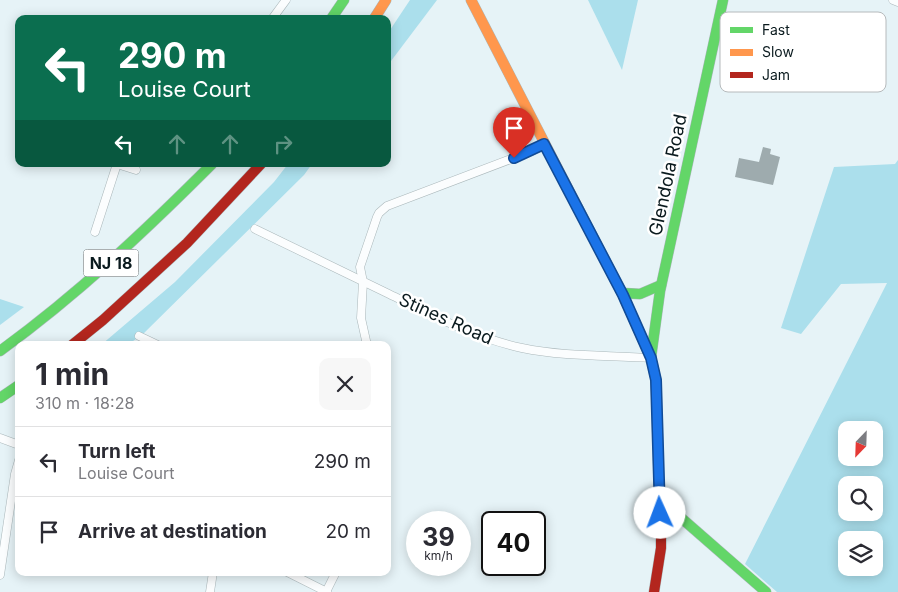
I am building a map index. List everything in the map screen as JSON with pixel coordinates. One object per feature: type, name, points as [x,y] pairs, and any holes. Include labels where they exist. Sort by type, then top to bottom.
[{"type":"main road","points":[[334,15],[344,0]]},
{"type":"main road","points":[[377,15],[386,0]]},
{"type":"main road","points":[[471,0],[622,293],[651,358],[656,380],[659,484],[661,495],[661,548],[654,592]]},
{"type":"main road","name":"Glendola Road","points":[[651,358],[661,285],[720,14]]},
{"type":"main road","name":"NJ 18","points":[[0,351],[67,300],[110,264],[150,227],[209,167]]},
{"type":"main road","name":"NJ 18","points":[[77,341],[103,320],[186,243],[258,167]]},
{"type":"main road","points":[[622,293],[640,294],[661,285]]},
{"type":"main road","points":[[0,398],[15,388]]},
{"type":"main road","points":[[661,495],[678,516],[766,592]]},
{"type":"street","points":[[275,15],[286,0]]},
{"type":"street","points":[[893,0],[898,2]]},
{"type":"street","points":[[365,341],[361,310],[363,282],[360,267],[377,217],[383,208],[532,151],[544,144]]},
{"type":"street","points":[[95,232],[116,167]]},
{"type":"street","points":[[126,167],[136,170]]},
{"type":"street","name":"Stines Road","points":[[255,229],[455,325],[498,342],[557,354],[651,358]]},
{"type":"street","points":[[139,336],[150,341]]},
{"type":"street","points":[[0,438],[15,444]]},
{"type":"street","points":[[0,575],[15,474]]},
{"type":"street","points":[[210,592],[212,576]]},
{"type":"street","points":[[295,576],[327,592],[334,576]]},
{"type":"shaded area","points":[[410,0],[437,0],[391,61],[391,28]]},
{"type":"shaded area","points":[[588,0],[638,0],[622,70]]},
{"type":"shaded area","points":[[898,160],[898,592],[777,592],[745,564],[887,283],[841,284],[801,334],[781,328],[834,167],[895,164]]},
{"type":"shaded area","points":[[286,167],[310,167],[304,175],[142,335],[133,341],[106,341],[175,282],[274,182]]},
{"type":"shaded area","points":[[0,299],[24,307],[0,325]]},
{"type":"building","points":[[763,147],[771,149],[770,154],[780,157],[773,185],[735,177],[739,158],[759,162]]},
{"type":"traffic: fast","points":[[334,15],[344,0]]},
{"type":"traffic: fast","points":[[720,12],[723,0]]},
{"type":"traffic: fast","points":[[651,357],[660,291],[720,14]]},
{"type":"traffic: fast","points":[[0,351],[56,308],[110,262],[209,167]]},
{"type":"traffic: fast","points":[[578,208],[623,295],[651,358],[656,380],[659,484],[661,495],[679,516],[766,592]]},
{"type":"traffic: fast","points":[[622,293],[640,294],[661,285]]},
{"type":"traffic: fast","points":[[0,398],[15,388]]},
{"type":"traffic: slow","points":[[377,15],[386,0]]},
{"type":"traffic: slow","points":[[471,0],[578,208]]},
{"type":"traffic: jam","points":[[77,341],[103,320],[187,243],[258,167]]},
{"type":"traffic: jam","points":[[654,592],[661,548],[661,495]]},
{"type":"route","points":[[514,158],[544,144],[623,295],[651,358],[656,380],[659,484],[661,495],[660,513]]}]
